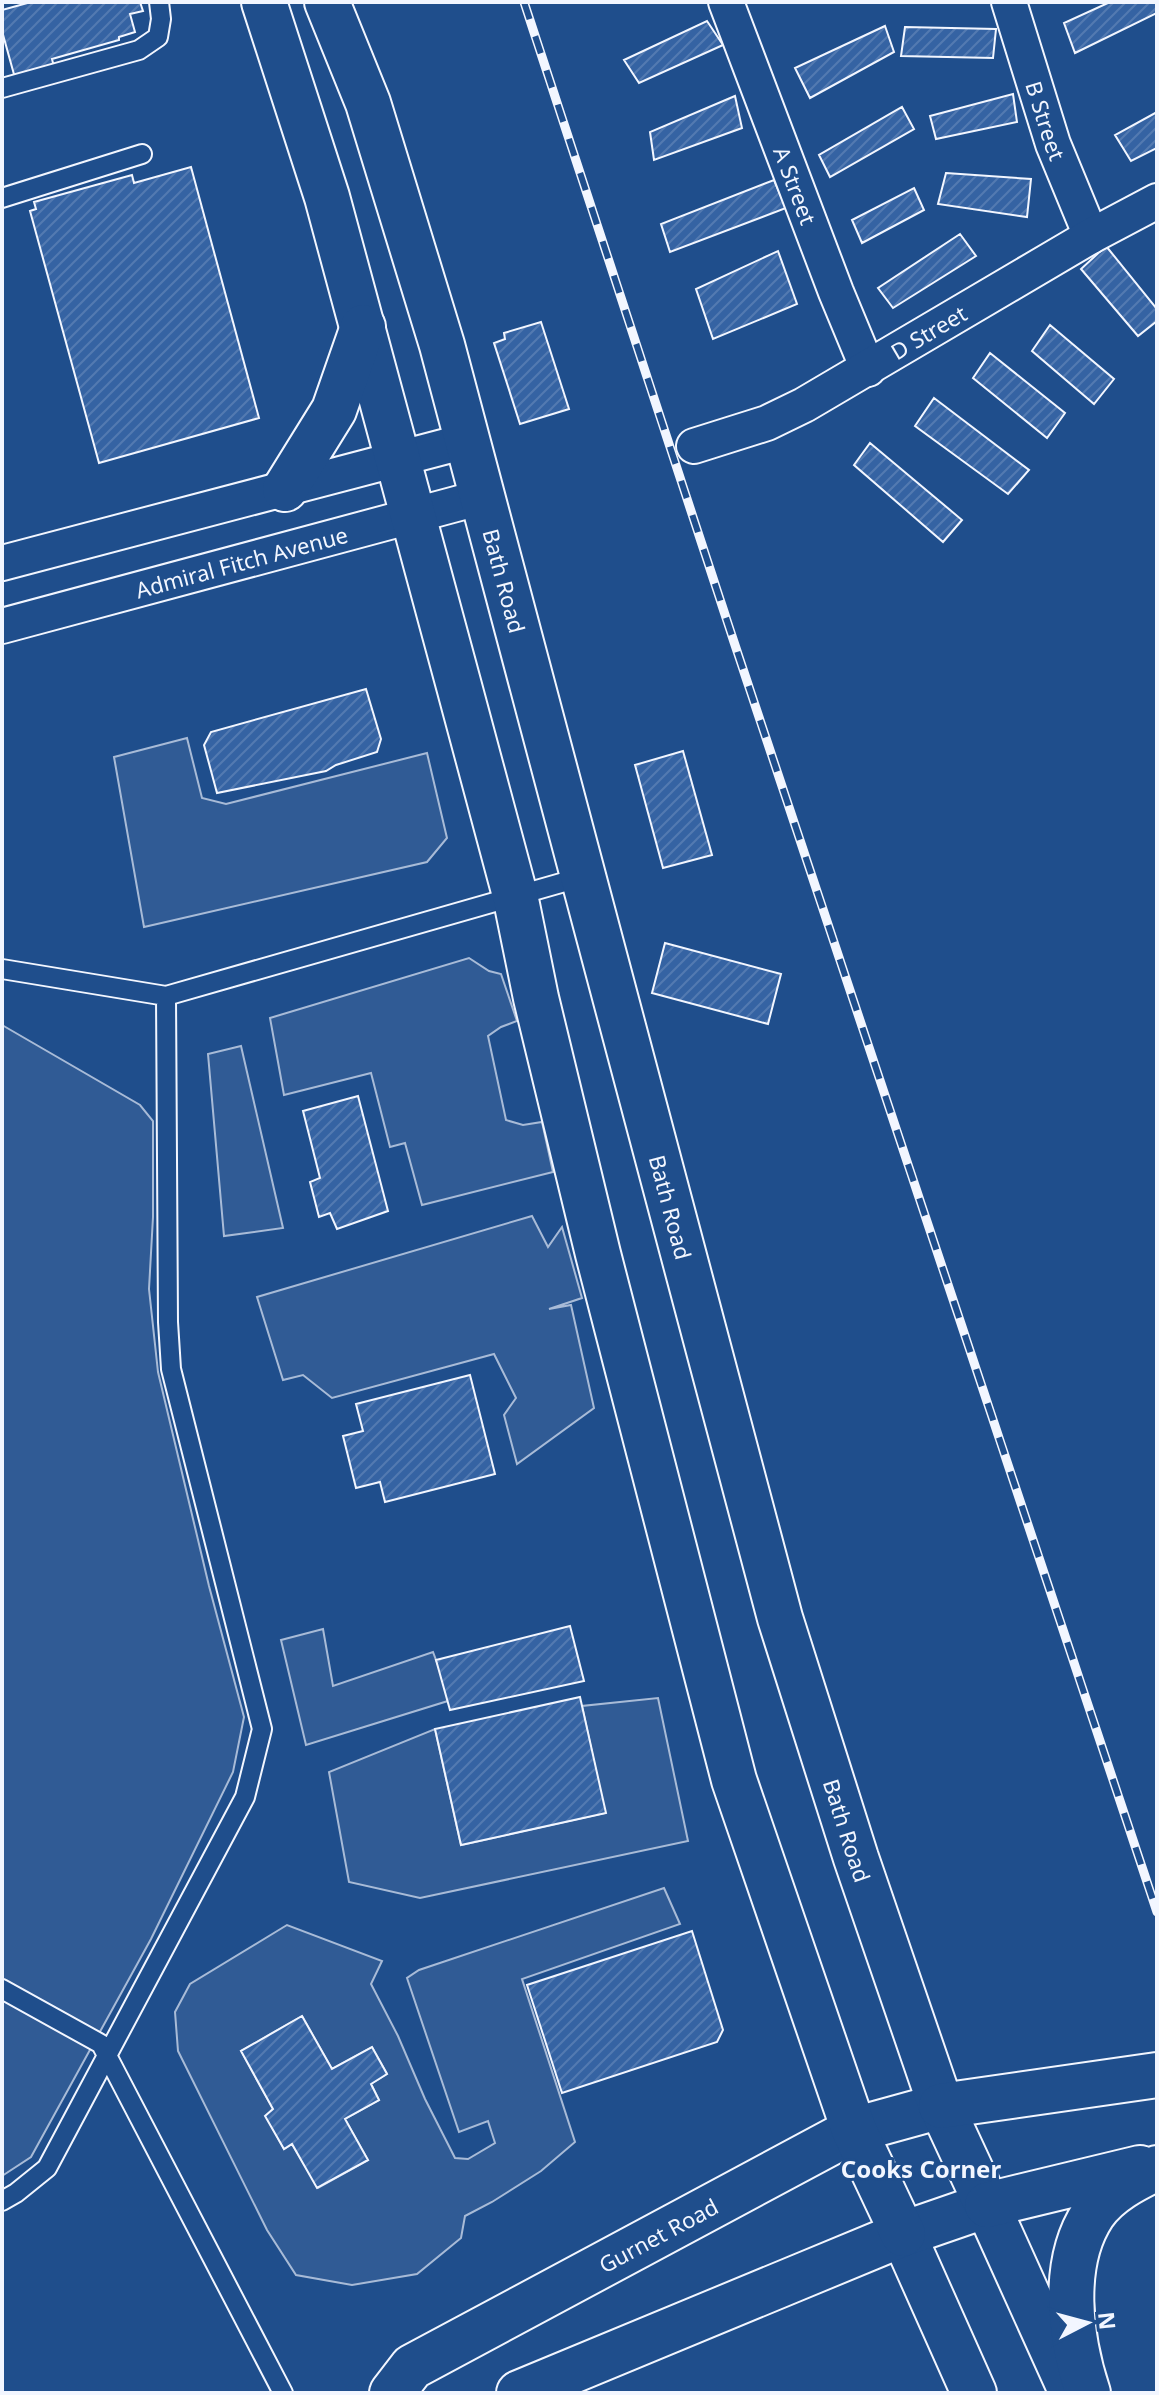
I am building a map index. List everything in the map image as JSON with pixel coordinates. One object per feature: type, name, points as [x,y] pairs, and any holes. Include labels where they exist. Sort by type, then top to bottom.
[{"type":"main road","points":[[264,2],[327,197],[515,895],[536,998],[598,1254],[734,1780],[854,2130],[974,2393]]},
{"type":"main road","name":"Bath Road","points":[[327,2],[368,103],[442,345],[780,1618],[856,1858],[941,2106],[1072,2393]]},
{"type":"main road","points":[[285,489],[334,410],[363,327]]},
{"type":"main road","name":"Gurnet Road","points":[[392,2393],[412,2367],[854,2130],[941,2106],[1157,2075]]},
{"type":"main road","points":[[519,2393],[903,2234],[987,2205],[1157,2166]]},
{"type":"main road","points":[[1088,2393],[1075,2332],[1072,2277],[1076,2250],[1094,2213],[1126,2183],[1157,2166]]},
{"type":"street","name":"A Street","points":[[726,2],[868,369]]},
{"type":"street","name":"B Street","points":[[1009,2],[1053,144],[1091,236]]},
{"type":"street","name":"D Street","points":[[694,446],[767,423],[868,369],[1091,236],[1157,201]]},
{"type":"street","points":[[2,563],[466,441]]},
{"type":"street","name":"Admiral Fitch Avenue","points":[[2,626],[482,497]]},
{"type":"lane","points":[[2,88],[139,50],[158,37],[161,19],[159,2]]},
{"type":"lane","points":[[2,198],[142,154]]},
{"type":"lane","points":[[2,969],[166,996],[582,877]]},
{"type":"lane","points":[[2,2201],[47,2168],[245,1797],[262,1729],[171,1369],[166,996]]},
{"type":"lane","points":[[2,1989],[101,2044],[283,2393]]},
{"type":"shaded area","points":[[187,738],[202,798],[226,804],[427,753],[447,838],[427,862],[144,927],[114,757]]},
{"type":"shaded area","points":[[469,958],[489,971],[501,974],[517,1021],[488,1036],[506,1120],[523,1125],[542,1122],[553,1172],[422,1205],[405,1143],[390,1147],[371,1073],[284,1095],[270,1018]]},
{"type":"shaded area","points":[[2,1025],[140,1105],[153,1121],[149,1289],[158,1372],[244,1717],[233,1772],[151,1939],[31,2157],[2,2176]]},
{"type":"shaded area","points":[[241,1046],[283,1228],[224,1236],[208,1054]]},
{"type":"shaded area","points":[[532,1216],[548,1247],[562,1227],[582,1298],[549,1309],[571,1305],[594,1408],[517,1464],[504,1415],[516,1398],[494,1354],[332,1398],[303,1375],[283,1380],[257,1297]]},
{"type":"shaded area","points":[[323,1629],[333,1686],[433,1652],[451,1700],[306,1745],[281,1640]]},
{"type":"shaded area","points":[[658,1698],[688,1841],[420,1898],[349,1882],[329,1772],[435,1729],[461,1845],[605,1813],[582,1706]]},
{"type":"shaded area","points":[[664,1888],[680,1924],[522,1979],[575,2142],[541,2171],[465,2216],[461,2238],[417,2274],[352,2285],[296,2275],[267,2230],[178,2051],[175,2012],[190,1984],[287,1925],[382,1961],[371,1984],[455,2158],[468,2159],[495,2143],[488,2121],[459,2132],[407,1978],[419,1970]],"holes":[[[302,2016],[332,2069],[372,2047],[387,2074],[371,2084],[379,2100],[345,2119],[368,2160],[318,2188],[292,2144],[284,2149],[266,2116],[273,2109],[241,2051]]]},
{"type":"building","points":[[31,2],[140,2],[143,11],[130,14],[135,32],[119,37],[119,40],[52,59],[54,67],[15,78],[2,31],[2,10]]},
{"type":"building","points":[[1110,2],[1157,2],[1157,13],[1075,53],[1064,23]]},
{"type":"building","points":[[707,21],[723,45],[639,83],[624,60]]},
{"type":"building","points":[[885,26],[894,52],[810,98],[795,68]]},
{"type":"building","points":[[905,27],[996,29],[993,58],[901,56]]},
{"type":"building","points":[[1013,94],[1017,122],[936,139],[930,116]]},
{"type":"building","points":[[735,96],[742,128],[654,160],[650,132]]},
{"type":"building","points":[[902,107],[914,129],[830,177],[819,155]]},
{"type":"building","points":[[1157,112],[1157,148],[1131,161],[1115,135]]},
{"type":"building","points":[[191,167],[259,418],[99,463],[30,211],[36,209],[34,202],[132,175],[134,183]]},
{"type":"building","points":[[946,173],[1031,179],[1027,217],[938,204]]},
{"type":"building","points":[[774,180],[786,208],[670,252],[661,224]]},
{"type":"building","points":[[914,188],[924,210],[862,243],[852,220]]},
{"type":"building","points":[[960,234],[976,256],[893,308],[878,288]]},
{"type":"building","points":[[1106,246],[1157,309],[1157,321],[1138,336],[1081,269]]},
{"type":"building","points":[[778,251],[797,304],[713,339],[696,289]]},
{"type":"building","points":[[541,322],[569,409],[520,424],[494,343],[505,339],[504,333]]},
{"type":"building","points":[[1050,325],[1114,379],[1094,404],[1032,351]]},
{"type":"building","points":[[990,353],[1065,413],[1047,438],[973,378]]},
{"type":"building","points":[[934,398],[1029,470],[1008,494],[915,426]]},
{"type":"building","points":[[870,443],[962,520],[943,542],[854,465]]},
{"type":"building","points":[[366,689],[381,739],[377,752],[326,771],[217,793],[204,745],[211,732]]},
{"type":"building","points":[[683,751],[712,855],[663,868],[635,765]]},
{"type":"building","points":[[665,943],[781,974],[768,1024],[652,993]]},
{"type":"building","points":[[358,1096],[388,1211],[337,1229],[330,1213],[319,1217],[310,1182],[320,1178],[303,1111]]},
{"type":"building","points":[[470,1375],[495,1474],[385,1502],[380,1482],[356,1488],[343,1436],[363,1431],[356,1404]]},
{"type":"building","points":[[570,1626],[584,1681],[450,1710],[436,1660]]},
{"type":"building","points":[[580,1697],[606,1813],[461,1845],[435,1729]]},
{"type":"building","points":[[692,1931],[723,2030],[717,2042],[562,2093],[527,1985]]},
{"type":"building","points":[[302,2016],[332,2069],[372,2047],[387,2074],[371,2084],[379,2100],[345,2119],[368,2160],[317,2188],[292,2144],[284,2149],[265,2116],[273,2109],[241,2051]]},
{"type":"railway","points":[[524,2],[1157,1912]]},
{"type":"district","name":"Cooks Corner","points":[[921,2168]]}]
